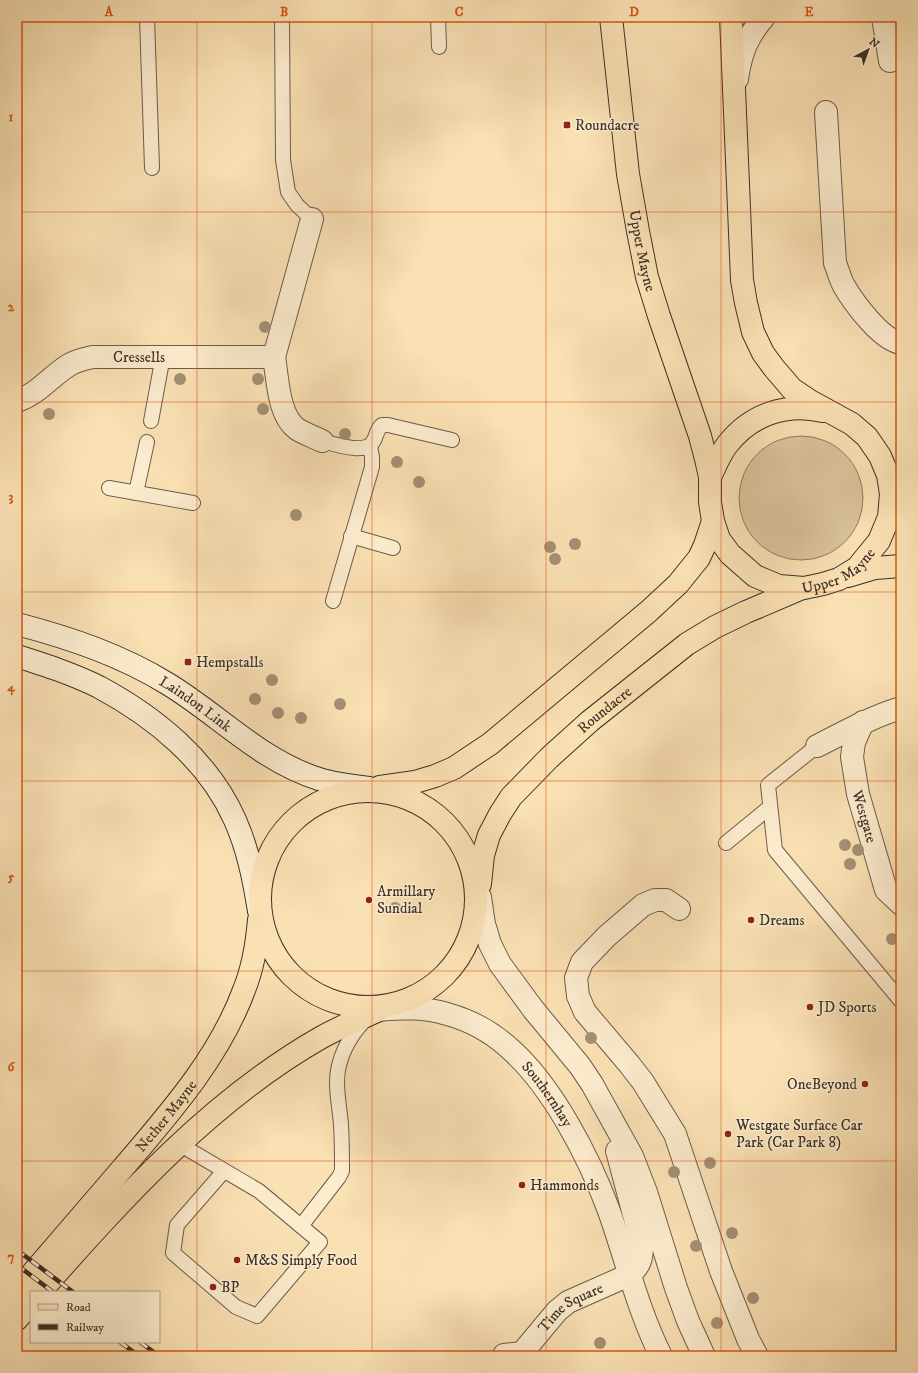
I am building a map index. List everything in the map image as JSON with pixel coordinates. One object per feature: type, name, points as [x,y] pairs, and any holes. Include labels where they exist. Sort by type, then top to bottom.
[{"type":"main road","name":"Upper Mayne","points":[[611,17],[628,174],[638,231],[648,277],[659,316],[700,436],[710,477],[710,502],[713,521],[719,539],[730,554],[755,576],[780,586],[804,588],[840,579],[857,568],[879,542],[889,517],[891,494],[888,475],[880,456],[867,437],[852,424],[810,401],[792,389],[763,353],[753,332],[742,280],[731,17]]},
{"type":"main road","name":"Upper Mayne","points":[[710,477],[726,445],[749,423],[776,410],[809,408],[835,414]]},
{"type":"main road","points":[[867,437],[901,468]]},
{"type":"main road","points":[[369,788],[397,786],[435,776],[454,768],[490,744],[649,611],[678,584],[699,558],[713,521]]},
{"type":"main road","points":[[840,579],[858,572],[876,568],[901,566]]},
{"type":"main road","name":"Roundacre","points":[[480,897],[480,872],[489,835],[511,797],[549,758],[590,721],[687,644],[715,627],[746,612],[804,588]]},
{"type":"main road","points":[[259,911],[264,932],[273,952],[282,964],[305,986],[318,995],[358,1009],[378,1010],[394,1006],[426,988],[450,966],[470,934],[480,897],[479,886],[466,855],[456,839],[443,823],[433,814],[404,797],[386,791],[369,788]]},
{"type":"main road","name":"Nether Mayne","points":[[17,1291],[148,1139],[188,1088],[223,1036],[245,990],[258,934],[261,890],[265,872],[276,845],[285,832],[306,813],[320,803],[337,795],[354,790],[369,788]]},
{"type":"main road","name":"Nether Mayne","points":[[41,1291],[88,1238],[179,1144],[218,1110],[263,1076],[323,1036],[378,1010]]},
{"type":"main road","points":[[17,1319],[30,1303]]},
{"type":"street","points":[[735,93],[743,52],[752,32],[764,17]]},
{"type":"street","points":[[883,17],[890,61]]},
{"type":"street","points":[[826,112],[835,263],[843,285],[868,320],[883,333],[897,343],[901,344]]},
{"type":"street","points":[[312,219],[274,357],[282,406],[286,416],[291,424],[298,429],[322,441]]},
{"type":"street","name":"Cressells","points":[[17,401],[25,399],[68,365],[80,359],[93,357],[163,356],[274,357]]},
{"type":"street","name":"Laindon Link","points":[[17,624],[57,635],[101,650],[137,666],[175,688],[249,743],[274,759],[296,770],[318,779],[342,785],[369,788]]},
{"type":"street","points":[[17,656],[51,667],[98,687],[130,705],[160,727],[183,747],[206,772],[222,796],[235,820],[246,846],[254,877],[259,911]]},
{"type":"street","points":[[817,746],[863,722],[881,714],[901,708]]},
{"type":"street","name":"Westgate","points":[[863,722],[854,742],[852,757],[858,794],[886,890],[901,904]]},
{"type":"street","points":[[480,897],[484,924],[490,944],[500,964],[525,998],[580,1066],[592,1084],[632,1156],[646,1192],[676,1288],[688,1321],[704,1356]]},
{"type":"street","points":[[679,909],[666,900],[655,900],[643,905],[607,936],[582,962],[576,978],[578,996],[585,1012],[630,1064],[643,1082],[675,1134],[720,1271],[748,1339],[757,1356]]},
{"type":"street","name":"Southernhay","points":[[378,1010],[405,1008],[424,1009],[447,1014],[471,1023],[490,1033],[508,1047],[526,1065],[543,1086],[563,1117],[582,1149],[592,1170],[609,1211],[644,1318],[661,1356]]},
{"type":"street","points":[[592,1084],[619,1158],[642,1245],[642,1258],[635,1270],[629,1275]]},
{"type":"street","name":"Time Square","points":[[518,1355],[557,1311],[568,1302],[629,1275]]},
{"type":"lane","points":[[147,17],[152,168]]},
{"type":"lane","points":[[282,17],[283,160],[288,192],[297,205],[312,219]]},
{"type":"lane","points":[[438,17],[439,47]]},
{"type":"lane","points":[[151,421],[163,356]]},
{"type":"lane","points":[[322,441],[360,449],[370,446],[374,441],[378,428],[382,425],[452,440]]},
{"type":"lane","points":[[136,493],[146,442]]},
{"type":"lane","points":[[333,601],[372,467],[370,446]]},
{"type":"lane","points":[[109,488],[193,503]]},
{"type":"lane","points":[[351,536],[393,548]]},
{"type":"lane","points":[[817,746],[768,785],[775,850],[901,1001]]},
{"type":"lane","points":[[726,843],[770,807]]},
{"type":"lane","points":[[301,1226],[342,1171],[341,1126],[337,1082],[341,1059],[356,1029],[378,1010]]},
{"type":"lane","points":[[179,1144],[259,1191],[320,1242],[257,1316],[236,1307],[173,1253],[177,1225],[224,1171]]},
{"type":"shaded area","points":[[807,436],[825,440],[836,446],[849,458],[859,474],[863,498],[859,522],[853,533],[841,546],[819,558],[795,560],[777,556],[766,550],[753,538],[741,516],[739,492],[743,474],[749,463],[761,450],[783,438]]},
{"type":"railway","points":[[17,1250],[72,1291]]},
{"type":"railway","points":[[17,1265],[52,1291]]},
{"type":"railway","points":[[121,1343],[139,1356]]},
{"type":"railway","points":[[141,1343],[159,1356]]},
{"type":"place","name":"Roundacre","points":[[567,125]]},
{"type":"place","name":"Hempstalls","points":[[188,662]]},
{"type":"place","name":"Armillary Sundial","points":[[369,900]]},
{"type":"place","name":"Dreams","points":[[751,920]]},
{"type":"place","name":"JD Sports","points":[[810,1007]]},
{"type":"place","name":"OneBeyond","points":[[865,1084]]},
{"type":"place","name":"Westgate Surface Car Park (Car Park 8)","points":[[728,1134]]},
{"type":"place","name":"Hammonds","points":[[522,1185]]},
{"type":"place","name":"M&S Simply Food","points":[[237,1260]]},
{"type":"place","name":"BP","points":[[213,1287]]}]
